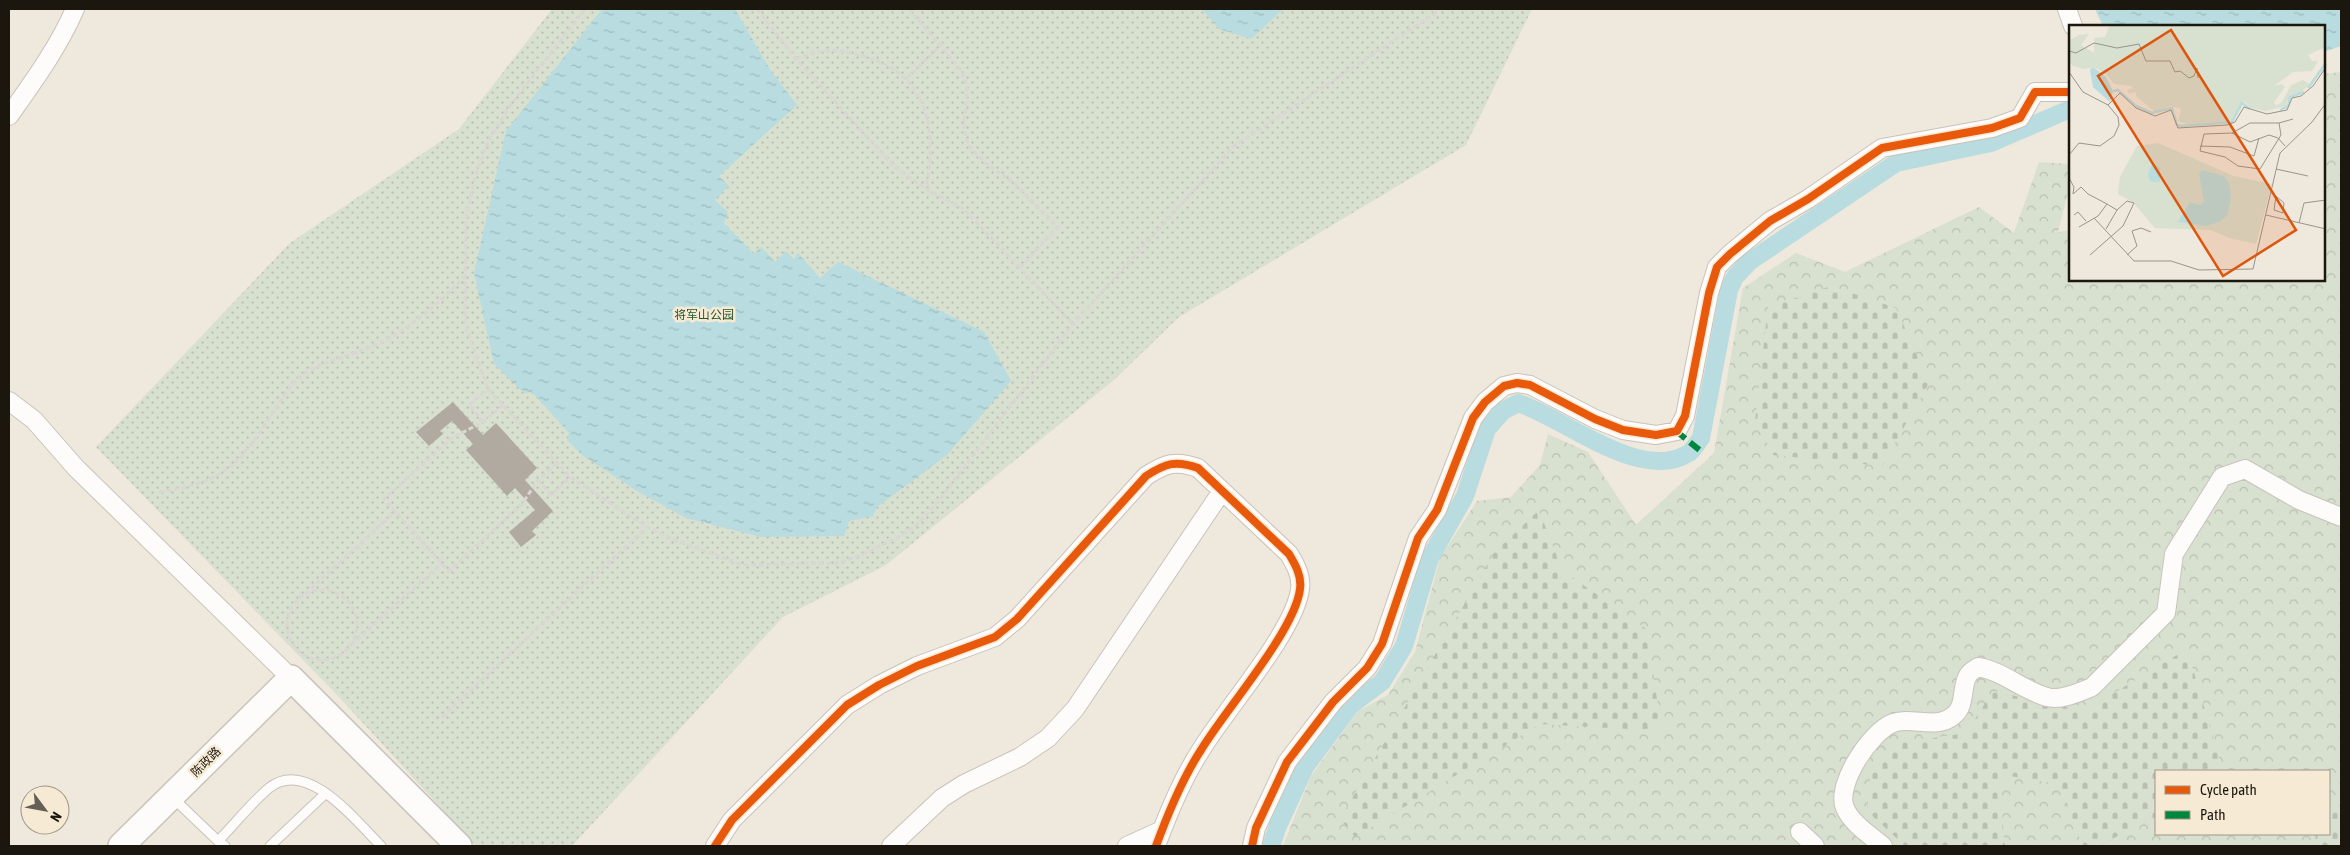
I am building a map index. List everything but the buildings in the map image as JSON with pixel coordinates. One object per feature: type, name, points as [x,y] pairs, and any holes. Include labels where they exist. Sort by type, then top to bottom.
[{"type":"street","points":[[9,116],[39,74],[75,9]]},
{"type":"street","points":[[2067,9],[2073,25]]},
{"type":"street","points":[[1252,846],[1256,828],[1287,762],[1333,702],[1367,668],[1382,644],[1418,538],[1437,510],[1473,418],[1485,402],[1504,386],[1517,383],[1530,385],[1595,419],[1623,430],[1656,435],[1677,430],[1685,416],[1709,293],[1717,266],[1730,254],[1770,221],[1808,199],[1882,148],[1992,128],[2020,118],[2035,92],[2069,92]]},
{"type":"street","points":[[9,401],[34,420],[76,468],[291,678],[459,846]]},
{"type":"street","points":[[715,846],[732,820],[847,705],[879,685],[917,666],[995,637],[1017,619],[1146,476],[1164,465],[1183,463],[1198,468],[1289,554],[1298,570],[1300,588],[1295,608],[1274,644],[1199,752],[1159,838],[1127,846]]},
{"type":"street","points":[[1883,846],[1852,819],[1844,806],[1846,786],[1858,755],[1881,729],[1895,722],[1939,722],[1953,716],[1961,706],[1968,674],[1978,667],[1989,669],[2048,697],[2078,693],[2092,687],[2166,613],[2174,554],[2222,478],[2245,469],[2299,500],[2341,517]]},
{"type":"street","points":[[891,846],[942,798],[964,784],[1020,757],[1048,738],[1075,709],[1222,491]]},
{"type":"street","name":"陈政路","points":[[121,846],[291,678]]},
{"type":"street","points":[[1800,832],[1815,846]]},
{"type":"lane","points":[[171,796],[221,844],[270,786],[291,779],[308,781],[326,793],[382,846]]},
{"type":"lane","points":[[270,846],[326,793]]},
{"type":"path","points":[[585,9],[510,106],[488,142],[475,176],[466,218],[465,324],[488,389],[570,477],[647,527],[677,541],[743,565],[838,563],[864,554],[916,526],[937,502],[1073,324],[1234,146],[1437,12],[1437,9]]},
{"type":"path","points":[[757,9],[796,59],[895,167],[964,210],[1073,324]]},
{"type":"path","points":[[908,9],[961,70],[967,86],[964,128],[968,146],[984,162],[1013,182],[1058,227],[1020,268]]},
{"type":"path","points":[[907,78],[944,42]]},
{"type":"path","points":[[796,59],[823,49],[849,52],[880,61],[907,78],[924,105],[931,132],[931,161],[926,188]]},
{"type":"path","points":[[159,492],[180,489],[215,478],[240,459],[292,383],[322,364],[371,347],[398,333],[435,307],[464,276]]},
{"type":"path","points":[[483,422],[468,405],[488,389]]},
{"type":"path","points":[[503,405],[483,422],[452,438],[384,499],[442,563],[450,571],[522,504],[538,480],[557,463]]},
{"type":"path","points":[[538,480],[551,495],[570,477]]},
{"type":"path","points":[[395,512],[295,603],[289,613],[287,624],[291,641],[302,654],[313,659],[324,660],[336,657],[442,563]]},
{"type":"path","points":[[442,717],[647,527]]},
{"type":"path","points":[[295,603],[309,593],[325,591],[336,594],[346,600],[352,609],[356,625],[352,642],[345,651]]},
{"type":"green space","name":"将军山公园","points":[[552,9],[1532,9],[1466,145],[1179,317],[1115,379],[886,565],[783,617],[572,846],[476,846],[339,697],[96,447],[290,243],[459,129]]},
{"type":"green space","points":[[2341,72],[2341,846],[1283,846],[1311,776],[1358,711],[1388,695],[1415,652],[1440,558],[1477,501],[1511,497],[1540,465],[1548,434],[1588,452],[1636,525],[1714,453],[1743,288],[1796,253],[1845,272],[1979,207],[2014,233],[2039,162],[2069,164],[2069,189],[2058,232],[2069,230],[2069,281],[2325,281],[2325,74]]},
{"type":"green space","points":[[1831,286],[1896,308],[1929,383],[1882,466],[1773,455],[1755,421],[1768,307]]},
{"type":"green space","points":[[1539,510],[1562,570],[1646,629],[1662,731],[1540,724],[1355,837],[1340,819],[1494,553]]},
{"type":"green space","points":[[2187,649],[2223,770],[2155,770],[2155,818],[2098,846],[2083,846],[2058,784],[1998,774],[2005,846],[1905,846],[1867,811],[1870,776],[1902,743],[1966,733],[1993,691],[2084,711]]},
{"type":"green space","points":[[2341,812],[2341,846],[2314,846],[2316,835],[2330,835],[2330,813]]},
{"type":"water","points":[[602,9],[735,9],[771,71],[797,105],[719,176],[729,186],[715,200],[728,212],[724,223],[754,254],[761,247],[775,262],[786,251],[794,259],[798,253],[820,278],[838,262],[984,332],[1011,381],[946,456],[877,507],[873,516],[849,521],[844,536],[761,537],[686,518],[637,491],[582,455],[567,440],[569,433],[532,392],[524,393],[494,364],[474,273],[506,131]]},
{"type":"water","points":[[1202,9],[1283,9],[1251,39],[1219,29]]},
{"type":"water","points":[[2095,9],[2341,9],[2341,46],[2325,52],[2325,25],[2103,25]]},
{"type":"waterway","points":[[1271,846],[1305,767],[1351,705],[1382,682],[1404,646],[1430,558],[1465,496],[1487,429],[1503,411],[1518,403],[1536,410],[1602,445],[1648,460],[1670,460],[1689,453],[1701,438],[1729,290],[1735,277],[1749,262],[1896,163],[1991,143],[2069,109]]},
{"type":"marked path","points":[[1676,431],[1702,452]]},
{"type":"cycle path","points":[[1252,846],[1256,828],[1287,762],[1333,702],[1367,668],[1382,644],[1418,538],[1437,510],[1473,418],[1485,402],[1504,386],[1517,383],[1530,385],[1595,419],[1623,430],[1656,435],[1677,431],[1685,416],[1709,293],[1717,267],[1730,254],[1770,221],[1808,199],[1882,148],[1992,128],[2020,118],[2035,92],[2069,92]]},
{"type":"cycle path","points":[[715,846],[732,820],[847,705],[879,685],[917,666],[995,637],[1017,619],[1146,476],[1159,468],[1171,464],[1183,464],[1198,468],[1289,554],[1298,570],[1300,589],[1286,626],[1273,648],[1212,733],[1188,772],[1156,846]]}]
